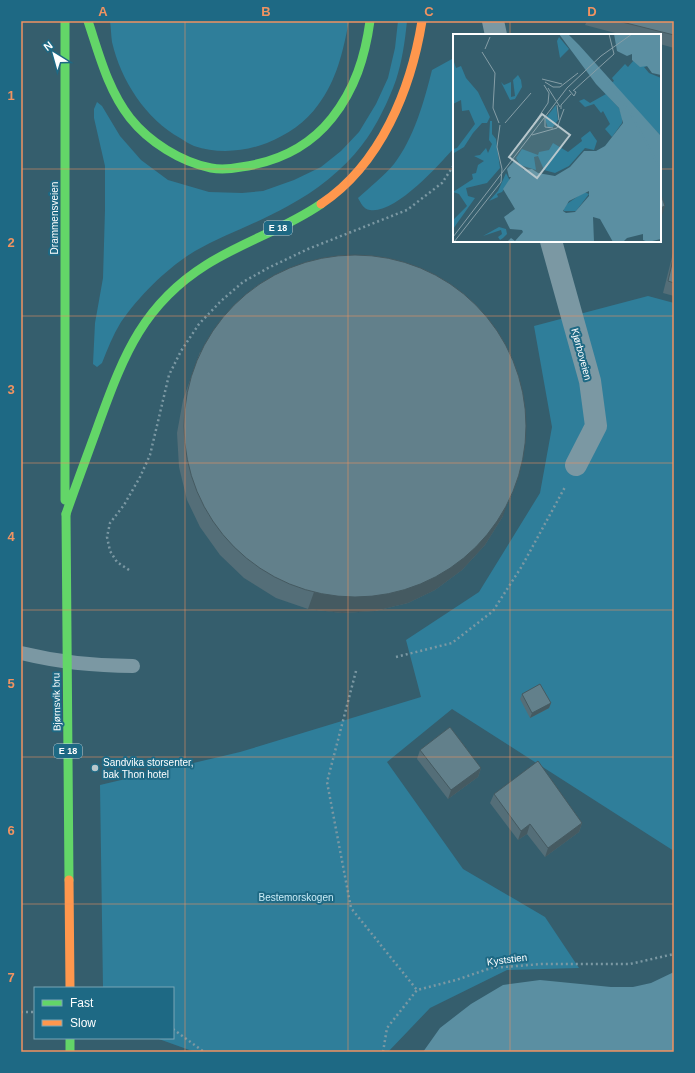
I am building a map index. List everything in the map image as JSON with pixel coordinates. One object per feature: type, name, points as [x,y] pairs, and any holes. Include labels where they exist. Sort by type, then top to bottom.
[{"type":"highway","name":"Drammensveien","points":[[65,21],[65,416]]},
{"type":"highway","points":[[88,21],[114,92],[129,117],[143,132],[164,148],[185,159],[212,168],[236,168],[267,163],[293,152],[312,140],[328,124],[342,106],[352,88],[362,63],[370,21]]},
{"type":"highway","name":"E 18","points":[[66,514],[118,370],[131,343],[161,303],[183,281],[208,263],[237,247],[285,225],[311,211],[330,198],[369,158],[385,133],[410,74],[420,41],[422,21]]},
{"type":"highway","name":"Bjørnsvik bru","points":[[65,416],[70,987]]},
{"type":"highway","points":[[70,1039],[70,1052]]},
{"type":"street","points":[[493,21],[496,34]]},
{"type":"street","name":"Kjørboveien","points":[[551,242],[590,381],[596,426],[576,465]]},
{"type":"lane","points":[[21,653],[50,660],[109,666],[133,666]]},
{"type":"path","points":[[129,570],[117,562],[110,552],[107,537],[110,523],[124,505],[140,477],[150,455],[169,375],[181,352],[199,324],[221,301],[243,282],[268,268],[308,249],[407,210],[442,183],[453,166]]},
{"type":"path","points":[[396,657],[452,643],[493,611],[522,566],[576,465]]},
{"type":"path","points":[[356,670],[327,782],[328,790],[352,908],[417,990],[387,1028],[383,1052]]},
{"type":"path","name":"Kyststien","points":[[417,990],[456,980],[491,968],[542,964],[630,964],[674,954]]},
{"type":"path","points":[[21,1012],[34,1012]]},
{"type":"path","points":[[174,1030],[204,1052]]},
{"type":"green space","points":[[110,21],[349,21],[342,54],[335,75],[325,95],[308,117],[289,132],[267,143],[240,150],[221,151],[203,149],[190,144],[168,130],[146,110],[129,85],[116,57],[112,42]]},
{"type":"green space","points":[[398,21],[407,21],[403,51],[396,80],[377,123],[355,154],[319,187],[298,200],[265,218],[206,245],[175,265],[136,302],[115,332],[102,363],[97,367],[93,364],[95,323],[103,278],[105,210],[105,166],[94,118],[94,109],[97,102],[102,106],[120,136],[141,160],[168,180],[209,192],[242,193],[263,191],[294,180],[321,167],[341,151],[359,132],[376,104],[388,78],[395,48]]},
{"type":"green space","points":[[453,59],[453,149],[427,177],[403,197],[391,205],[380,209],[370,210],[362,206],[358,198],[394,164],[401,154],[418,119],[432,70]]},
{"type":"green space","name":"Bestemorskogen","points":[[648,296],[674,303],[674,851],[452,709],[387,762],[463,869],[545,917],[579,968],[507,970],[430,1008],[388,1052],[195,1052],[159,1039],[174,1039],[174,987],[103,987],[100,785],[240,752],[421,697],[406,640],[479,592],[540,493],[552,427],[534,326]]},
{"type":"shaded area","points":[[674,972],[674,1052],[423,1052],[440,1028],[471,1004],[503,985],[540,980],[611,987],[633,987],[651,983]]},
{"type":"building","points":[[618,21],[674,21],[674,35]]},
{"type":"building","points":[[661,195],[665,206],[661,208]]},
{"type":"building","points":[[355,255],[388,258],[405,262],[420,268],[436,275],[450,284],[476,305],[497,331],[506,345],[513,361],[519,376],[523,393],[526,426],[523,459],[519,476],[513,491],[506,507],[497,521],[476,547],[450,568],[436,577],[420,584],[405,590],[388,594],[355,597],[322,594],[305,590],[290,584],[274,577],[260,568],[234,547],[213,521],[204,507],[197,491],[191,476],[187,459],[184,426],[187,393],[191,376],[197,361],[204,345],[213,331],[234,305],[260,284],[274,275],[290,268],[305,262],[322,258]]},
{"type":"building","points":[[674,255],[674,283],[668,281]]},
{"type":"building","points":[[540,684],[551,703],[532,713],[522,694]]},
{"type":"building","points":[[450,727],[481,768],[451,790],[420,750]]},
{"type":"building","points":[[538,761],[582,823],[548,848],[530,824],[521,831],[494,794]]},
{"type":"traffic: fast","points":[[65,21],[65,500]]},
{"type":"traffic: fast","points":[[88,21],[110,84],[122,107],[138,127],[156,143],[177,156],[200,165],[222,169],[254,165],[280,157],[303,145],[323,128],[340,107],[353,84],[362,60],[370,21]]},
{"type":"traffic: fast","points":[[66,514],[118,373],[139,332],[152,314],[167,296],[185,280],[206,265],[234,249],[293,221],[321,204]]},
{"type":"traffic: fast","points":[[66,514],[69,880]]},
{"type":"traffic: fast","points":[[70,1039],[70,1052]]},
{"type":"traffic: slow","points":[[321,204],[342,187],[361,168],[390,123],[410,73],[422,21]]},
{"type":"traffic: slow","points":[[69,880],[70,987]]},
{"type":"place","name":"Sandvika storsenter, bak Thon hotel","points":[[95,768]]}]
